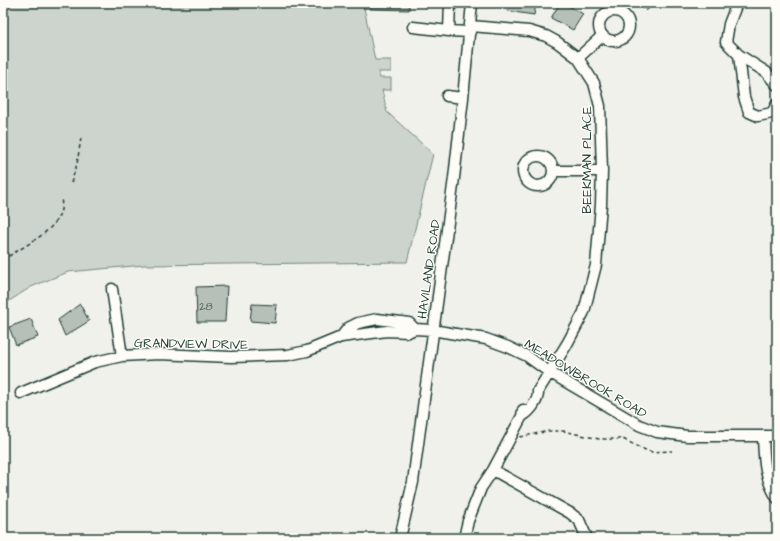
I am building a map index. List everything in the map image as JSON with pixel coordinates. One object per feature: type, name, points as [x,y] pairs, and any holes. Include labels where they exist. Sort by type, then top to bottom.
[{"type":"street","points":[[449,30],[450,3]]},
{"type":"street","name":"HAVILAND ROAD","points":[[400,538],[412,482],[463,98],[471,29],[472,3]]},
{"type":"street","points":[[737,3],[729,24],[726,42],[739,55],[766,72],[777,85]]},
{"type":"street","name":"BEEKMAN PLACE","points":[[413,27],[449,30],[506,28],[538,33],[557,42],[578,58],[594,83],[599,101],[601,119],[601,205],[596,265],[584,312],[567,344],[538,391],[538,395],[528,413],[522,416],[493,470],[481,488],[468,522],[464,538]]},
{"type":"street","points":[[578,58],[602,36]]},
{"type":"street","points":[[739,55],[744,97],[749,112],[758,116],[772,113],[777,104]]},
{"type":"street","points":[[447,96],[463,98]]},
{"type":"street","points":[[553,171],[602,171]]},
{"type":"street","points":[[112,289],[122,356]]},
{"type":"street","name":"GRANDVIEW DRIVE","points":[[21,393],[95,362],[122,356],[158,354],[231,357],[288,355],[307,351],[340,337],[348,328],[358,323],[377,319],[409,323],[415,329]]},
{"type":"street","name":"MEADOWBROOK ROAD","points":[[415,329],[432,330],[486,339],[508,347],[527,356],[549,372],[639,425],[658,432],[687,436],[777,436]]},
{"type":"street","points":[[763,436],[764,469],[777,498]]},
{"type":"street","points":[[493,470],[570,513],[579,520],[587,538]]},
{"type":"path","points":[[71,183],[77,164],[81,138]]},
{"type":"path","points":[[3,256],[5,258],[9,256],[48,231],[54,225],[62,203],[61,198]]},
{"type":"path","points":[[3,249],[5,224],[4,202]]},
{"type":"path","points":[[518,437],[549,431],[563,432],[598,439],[623,438],[640,448],[652,452],[672,451]]},
{"type":"shaded area","points":[[3,3],[363,3],[375,60],[391,60],[391,72],[378,72],[380,78],[391,78],[391,90],[382,90],[387,112],[433,154],[407,262],[144,265],[68,272],[31,287],[3,305]]},
{"type":"building","points":[[371,3],[409,3],[409,10],[370,9]]},
{"type":"building","points":[[508,3],[536,3],[534,15],[507,11]]},
{"type":"building","points":[[560,3],[564,3],[583,14],[573,30],[551,18]]},
{"type":"building","points":[[638,3],[655,3],[646,11]]},
{"type":"building","points":[[227,286],[225,322],[197,322],[196,287]]},
{"type":"building","points":[[80,304],[89,321],[65,336],[58,320]]},
{"type":"building","points":[[252,304],[277,305],[275,323],[250,321]]},
{"type":"building","points":[[31,319],[38,337],[16,345],[9,327]]}]
